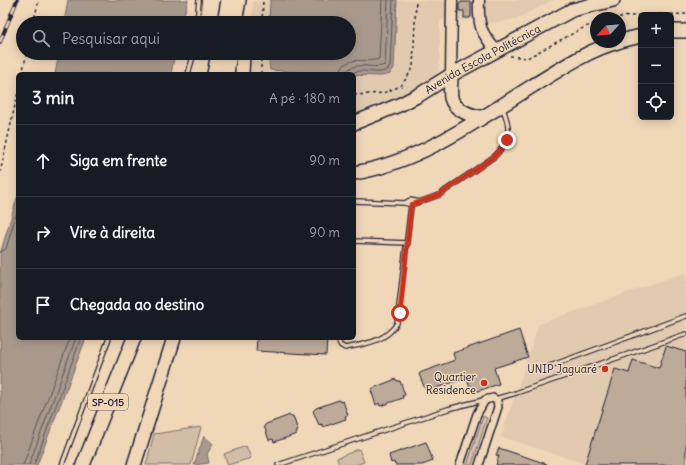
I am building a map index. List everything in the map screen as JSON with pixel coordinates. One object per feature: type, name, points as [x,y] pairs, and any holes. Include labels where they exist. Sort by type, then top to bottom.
[{"type":"highway","points":[[225,16],[228,0]]},
{"type":"highway","points":[[237,16],[240,0]]},
{"type":"highway","points":[[240,0],[242,16]]},
{"type":"highway","name":"Avenida Escola Politécnica","points":[[356,121],[399,105],[496,50],[572,10],[612,0]]},
{"type":"highway","points":[[674,31],[686,31]]},
{"type":"highway","points":[[626,40],[638,37]]},
{"type":"highway","points":[[357,171],[418,152],[502,105],[579,58],[604,48]]},
{"type":"highway","points":[[214,72],[217,60]]},
{"type":"highway","points":[[227,72],[229,60]]},
{"type":"highway","points":[[242,72],[243,60]]},
{"type":"highway","points":[[452,75],[451,97],[454,103],[474,116],[483,116]]},
{"type":"highway","name":"SP-015","points":[[83,465],[133,340]]},
{"type":"highway","points":[[134,465],[173,340]]},
{"type":"street","points":[[452,0],[452,75]]},
{"type":"street","points":[[479,0],[479,26],[485,38],[496,50]]},
{"type":"street","points":[[460,465],[477,414],[485,400],[490,398],[495,399],[498,407],[479,465]]},
{"type":"lane","points":[[198,16],[199,0]]},
{"type":"lane","points":[[189,72],[192,60]]},
{"type":"lane","points":[[356,201],[405,203],[411,205],[439,195],[495,156],[502,148],[507,140],[509,128],[502,105]]},
{"type":"lane","points":[[405,203],[410,200],[420,202]]},
{"type":"lane","points":[[339,340],[340,345],[345,348],[381,339],[393,330],[397,324],[408,243],[411,205]]},
{"type":"lane","points":[[356,240],[408,243]]},
{"type":"lane","points":[[550,366],[686,316]]},
{"type":"lane","points":[[495,399],[516,394],[686,334]]},
{"type":"lane","points":[[62,465],[108,340]]},
{"type":"lane","points":[[278,465],[448,409],[485,400]]},
{"type":"path","points":[[35,16],[39,0]]},
{"type":"path","points":[[262,16],[263,0]]},
{"type":"path","points":[[356,95],[383,93],[401,86],[413,68],[416,0]]},
{"type":"path","points":[[674,14],[686,14]]},
{"type":"path","points":[[626,17],[638,15]]},
{"type":"path","points":[[496,50],[500,55],[527,58],[590,26]]},
{"type":"path","points":[[22,72],[25,60]]},
{"type":"path","points":[[260,72],[261,60]]},
{"type":"path","points":[[0,174],[16,101]]},
{"type":"shaded area","points":[[553,0],[516,19],[486,24],[485,5],[472,5],[472,20],[440,20],[440,58],[437,76],[401,96],[356,113],[356,72],[249,72],[250,60],[356,60],[356,16],[252,16],[253,1]]},
{"type":"shaded area","name":"UNIP Jaguaré","points":[[686,272],[686,465],[589,465],[501,437],[539,324]]},
{"type":"shaded area","points":[[483,416],[487,418],[472,465],[467,465]]},
{"type":"shaded area","points":[[201,427],[191,465],[146,465],[154,434]]},
{"type":"shaded area","points":[[246,446],[251,458],[228,465],[224,454]]},
{"type":"shaded area","points":[[359,449],[364,462],[355,465],[339,465],[337,458]]},
{"type":"water","points":[[68,0],[188,0],[184,16],[65,16]]},
{"type":"water","points":[[270,0],[397,0],[394,68],[390,74],[381,76],[356,75],[356,72],[294,72],[270,70],[269,60],[356,60],[356,16],[269,16]]},
{"type":"water","points":[[58,60],[174,60],[171,72],[55,72]]},
{"type":"water","points":[[16,202],[16,340],[85,340],[37,465],[0,465],[0,254]]},
{"type":"water","points":[[204,436],[213,444],[207,454],[209,463],[194,465]]},
{"type":"building","points":[[461,2],[471,2],[471,17],[464,18],[464,11],[459,11],[459,5]]},
{"type":"building","points":[[519,330],[528,357],[494,368],[499,384],[472,393],[467,378],[429,390],[428,387],[425,389],[419,374],[422,372],[455,360],[453,353]]},
{"type":"building","points":[[257,340],[327,340],[326,355],[256,351]]},
{"type":"building","points":[[666,346],[686,352],[686,465],[585,464],[615,369],[629,373],[633,360],[659,368]]},
{"type":"building","points":[[396,379],[397,381],[400,381],[405,395],[402,396],[403,398],[380,406],[379,403],[376,405],[371,390]]},
{"type":"building","points":[[339,400],[340,402],[343,401],[348,415],[345,416],[346,419],[323,427],[322,424],[319,425],[313,411],[316,408]]},
{"type":"building","points":[[290,415],[291,417],[293,416],[298,431],[296,432],[297,434],[274,442],[273,439],[269,440],[264,426]]},
{"type":"building","points":[[426,442],[433,461],[422,465],[395,465],[394,462],[391,463],[389,455]]},
{"type":"building","points":[[499,448],[547,465],[496,465],[499,456],[496,455]]},
{"type":"railway","points":[[0,42],[17,0]]},
{"type":"place","name":"UNIP Jaguaré","points":[[605,369]]},
{"type":"place","name":"Quartier Residence","points":[[484,383]]},
{"type":"route","points":[[400,313],[411,205],[415,205],[439,195],[495,156],[507,140]]}]
